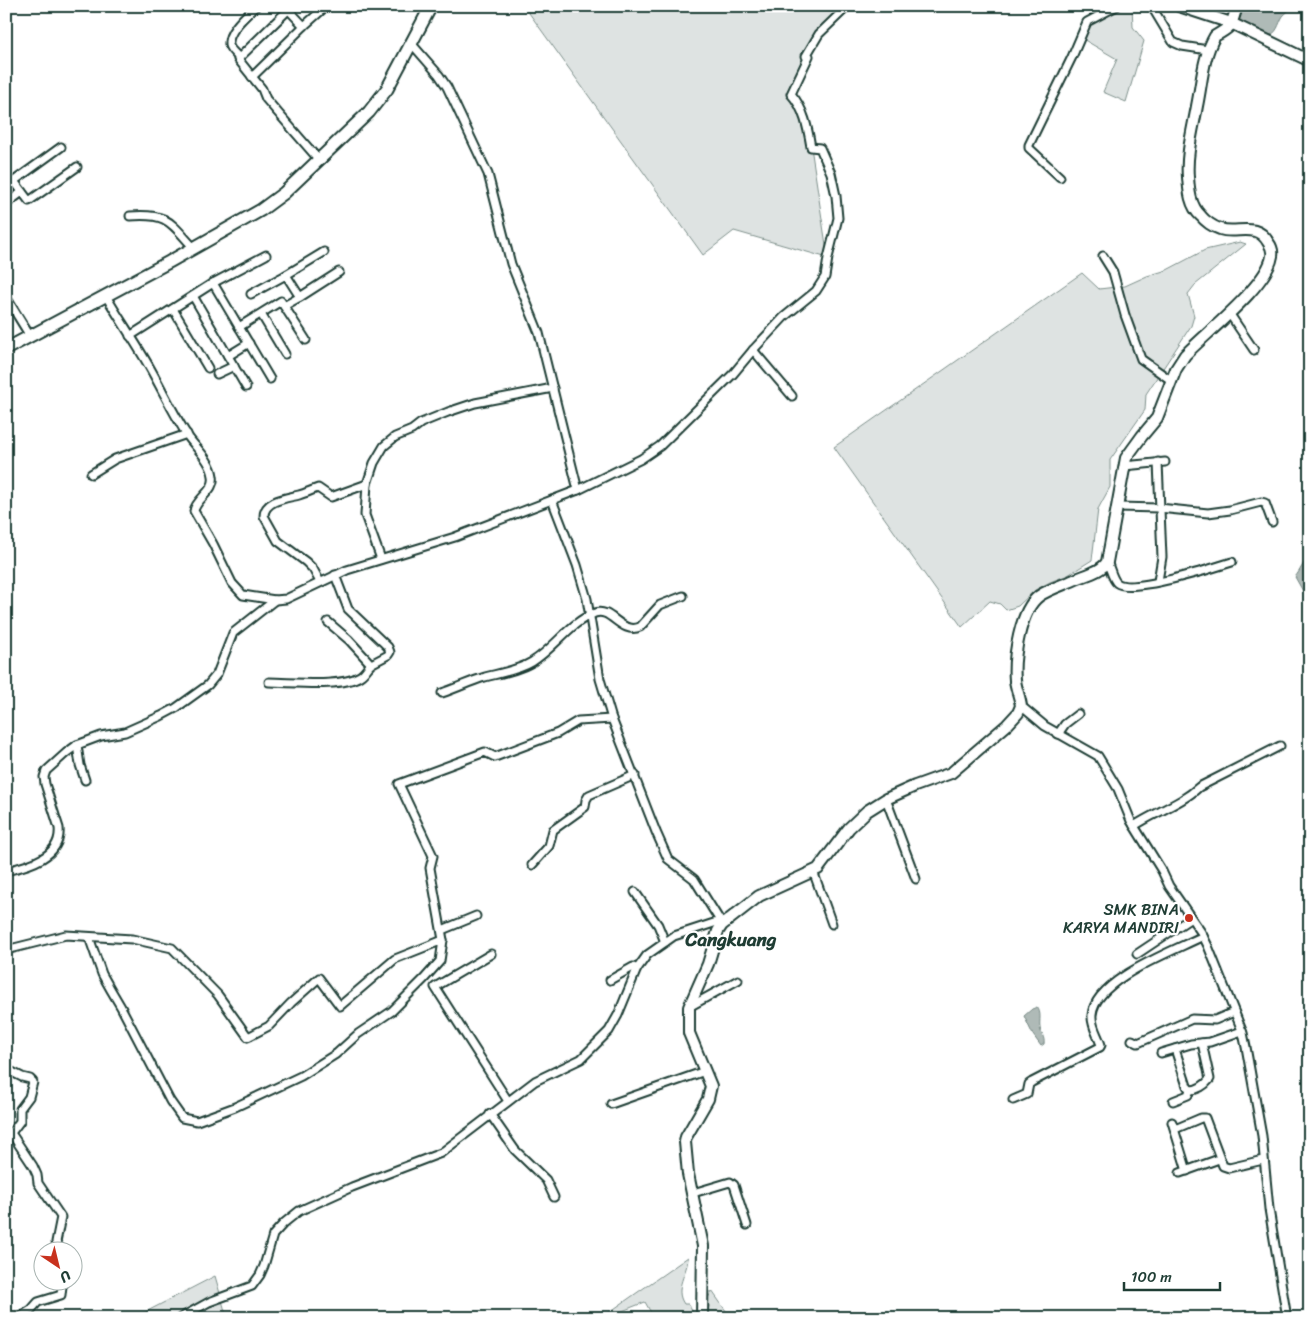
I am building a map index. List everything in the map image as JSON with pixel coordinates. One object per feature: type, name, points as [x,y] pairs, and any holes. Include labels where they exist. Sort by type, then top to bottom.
[{"type":"main road","points":[[6,349],[194,248],[270,204],[284,193],[369,112],[378,101],[387,89],[432,6]]},
{"type":"street","points":[[106,296],[187,434],[208,462],[214,477],[212,487],[194,507],[194,514],[213,544],[232,583],[243,595],[275,600],[286,599],[336,575],[381,559],[455,537],[578,490],[640,460],[660,446],[719,388],[784,316],[816,291],[825,277],[838,218],[836,196],[831,173],[820,148],[811,147],[808,126],[797,100],[791,94],[809,56],[806,56],[819,34],[848,6]]},
{"type":"street","points":[[1060,177],[1029,148],[1030,145],[1072,57],[1086,22],[1117,6]]},
{"type":"street","points":[[1179,6],[1231,24],[1310,61]]},
{"type":"street","points":[[1232,562],[1180,577],[1132,586],[1116,582],[1108,562],[1126,458],[1157,418],[1176,369],[1185,355],[1256,286],[1268,267],[1272,255],[1271,246],[1266,237],[1250,229],[1221,230],[1200,216],[1191,201],[1188,177],[1191,140],[1208,50],[1215,36],[1226,31],[1231,24],[1238,6]]},
{"type":"street","points":[[253,7],[231,33],[230,48],[262,89],[271,106],[319,160]]},
{"type":"street","points":[[1152,7],[1173,42],[1182,46],[1208,50]]},
{"type":"street","points":[[239,58],[287,8],[304,26]]},
{"type":"street","points":[[252,77],[323,8]]},
{"type":"street","points":[[411,43],[447,87],[488,174],[511,264],[539,333],[578,490]]},
{"type":"street","points":[[61,147],[14,181],[29,201],[77,167]]},
{"type":"street","points":[[6,204],[22,192]]},
{"type":"street","points":[[130,216],[151,215],[170,222],[194,248]]},
{"type":"street","points":[[251,294],[324,252]]},
{"type":"street","points":[[130,336],[213,283],[266,255]]},
{"type":"street","points":[[1103,256],[1115,279],[1125,315],[1141,359],[1172,381]]},
{"type":"street","points":[[284,306],[339,272]]},
{"type":"street","points":[[286,275],[300,297]]},
{"type":"street","points":[[213,283],[270,379]]},
{"type":"street","points":[[6,296],[30,336]]},
{"type":"street","points":[[193,296],[246,387]]},
{"type":"street","points":[[239,327],[281,301],[306,340]]},
{"type":"street","points":[[173,309],[208,368]]},
{"type":"street","points":[[1229,313],[1254,350]]},
{"type":"street","points":[[261,314],[285,354]]},
{"type":"street","points":[[228,356],[249,343]]},
{"type":"street","points":[[753,350],[792,396]]},
{"type":"street","points":[[217,374],[234,366]]},
{"type":"street","points":[[381,559],[365,515],[367,484],[374,462],[384,446],[395,437],[412,430],[421,423],[448,412],[475,404],[553,388]]},
{"type":"street","points":[[91,474],[115,459],[187,434]]},
{"type":"street","points":[[1124,466],[1161,462],[1159,508],[1162,557],[1158,581]]},
{"type":"street","points":[[320,582],[313,569],[306,562],[278,541],[264,516],[264,512],[267,507],[280,500],[318,488],[331,497],[367,484]]},
{"type":"street","points":[[552,500],[577,566],[587,599],[588,617],[600,679],[612,719],[656,832],[668,859],[694,879],[721,923],[708,964],[689,1007],[689,1034],[711,1086],[710,1093],[686,1138],[688,1174],[703,1246],[702,1318]]},
{"type":"street","points":[[1118,507],[1218,512],[1261,502],[1264,503],[1272,522]]},
{"type":"street","points":[[180,1318],[209,1302],[252,1286],[264,1266],[273,1235],[299,1211],[352,1187],[441,1153],[535,1081],[581,1059],[608,1031],[618,1015],[637,969],[647,955],[665,942],[675,936],[721,923],[759,896],[813,871],[822,864],[849,828],[867,811],[886,799],[951,773],[1007,725],[1018,713],[1021,706],[1015,679],[1014,661],[1022,624],[1031,604],[1047,592],[1100,569],[1108,562]]},
{"type":"street","points":[[269,682],[337,682],[356,678],[362,675],[371,664],[388,654],[390,649],[348,609],[336,575]]},
{"type":"street","points":[[442,693],[484,677],[530,663],[541,656],[572,628],[596,612],[603,612],[624,626],[636,629],[640,627],[660,604],[683,596]]},
{"type":"street","points":[[6,871],[36,863],[52,850],[57,842],[60,835],[59,828],[44,777],[53,763],[77,745],[101,736],[125,732],[161,716],[208,686],[218,674],[233,633],[275,600]]},
{"type":"street","points":[[328,622],[349,640],[371,664]]},
{"type":"street","points":[[1021,706],[1045,726],[1098,756],[1118,789],[1126,812],[1134,826],[1162,871],[1169,886],[1203,936],[1242,1031],[1262,1136],[1269,1209],[1287,1318]]},
{"type":"street","points":[[1058,734],[1065,724],[1078,714]]},
{"type":"street","points":[[88,937],[102,974],[170,1101],[182,1118],[196,1121],[235,1107],[301,1076],[336,1054],[358,1034],[392,1012],[440,961],[443,940],[430,868],[433,856],[400,784],[485,752],[495,757],[558,733],[578,721],[612,719]]},
{"type":"street","points":[[77,745],[80,765],[85,780]]},
{"type":"street","points":[[1134,826],[1188,796],[1199,787],[1280,746]]},
{"type":"street","points":[[532,866],[549,846],[553,830],[585,807],[589,795],[635,776]]},
{"type":"street","points":[[886,799],[916,879]]},
{"type":"street","points":[[813,871],[832,924]]},
{"type":"street","points":[[635,892],[658,925],[665,942]]},
{"type":"street","points":[[442,930],[476,916]]},
{"type":"street","points":[[1137,954],[1191,918]]},
{"type":"street","points":[[6,950],[66,935],[132,939],[172,948],[218,995],[248,1038],[268,1026],[319,978],[340,1006],[395,959],[443,940]]},
{"type":"street","points":[[1013,1100],[1027,1094],[1029,1084],[1032,1082],[1100,1047],[1101,1045],[1093,1024],[1094,1007],[1099,997],[1115,982],[1142,966],[1203,936]]},
{"type":"street","points":[[491,954],[435,987],[508,1101]]},
{"type":"street","points":[[610,980],[633,967],[637,969]]},
{"type":"street","points":[[689,1007],[738,980]]},
{"type":"street","points":[[1132,1040],[1138,1043],[1192,1019],[1215,1020],[1234,1012]]},
{"type":"street","points":[[1161,1053],[1242,1031]]},
{"type":"street","points":[[1190,1090],[1199,1088],[1210,1079],[1202,1043]]},
{"type":"street","points":[[1175,1049],[1185,1081],[1190,1090]]},
{"type":"street","points":[[6,1069],[33,1082],[29,1097],[20,1110],[20,1121],[11,1133],[33,1166],[38,1183],[61,1217],[56,1242]]},
{"type":"street","points":[[611,1104],[705,1071]]},
{"type":"street","points":[[1173,1101],[1188,1095],[1190,1090]]},
{"type":"street","points":[[490,1114],[515,1150],[546,1180],[554,1197]]},
{"type":"street","points":[[1220,1159],[1183,1172],[1174,1125],[1205,1118],[1223,1166],[1229,1168],[1263,1160]]},
{"type":"street","points":[[693,1193],[730,1182],[734,1186],[747,1225]]},
{"type":"street","points":[[18,1318],[31,1310],[38,1302],[61,1295],[61,1292]]},
{"type":"shaded area","points":[[524,6],[847,6],[819,34],[791,94],[811,147],[828,258],[734,231],[703,255]]},
{"type":"shaded area","points":[[1121,6],[1132,6],[1133,27],[1144,41],[1126,102],[1103,92],[1117,59],[1081,38],[1087,24]]},
{"type":"shaded area","points":[[1241,6],[1292,6],[1283,16],[1276,31],[1267,36],[1234,20]]},
{"type":"shaded area","points":[[1240,242],[1246,244],[1195,285],[1188,294],[1194,316],[1191,326],[1146,394],[1145,410],[1110,460],[1110,487],[1098,509],[1092,560],[1068,575],[1035,590],[1018,606],[1006,610],[1000,604],[990,601],[962,627],[834,447],[1082,273],[1099,289],[1125,286],[1147,276],[1167,270],[1205,250]]},
{"type":"shaded area","points":[[1310,557],[1310,590],[1304,593],[1295,577]]},
{"type":"shaded area","points":[[1037,1007],[1040,1014],[1040,1028],[1044,1039],[1044,1044],[1041,1046],[1033,1035],[1024,1016]]},
{"type":"shaded area","points":[[688,1257],[680,1292],[684,1304],[688,1304],[694,1314],[692,1318],[654,1318],[645,1302],[612,1315],[612,1318],[601,1318]]},
{"type":"shaded area","points":[[215,1276],[227,1318],[134,1318]]},
{"type":"shaded area","points":[[712,1291],[731,1318],[707,1318],[708,1298]]},
{"type":"place","name":"SMK BINA KARYA MANDIRI","points":[[1189,918]]},
{"type":"district","name":"Cangkuang","points":[[731,939]]}]
